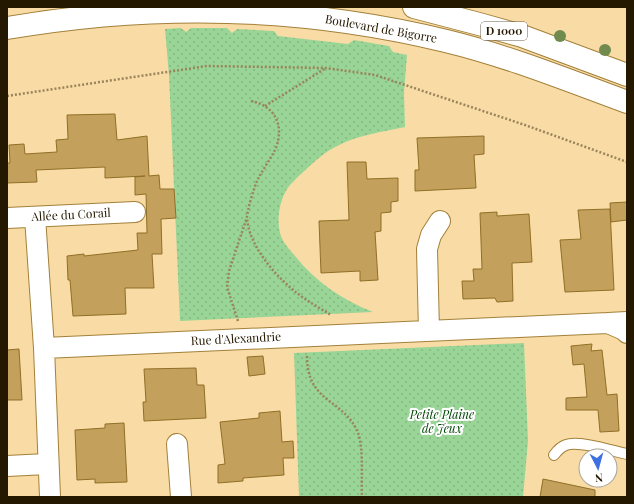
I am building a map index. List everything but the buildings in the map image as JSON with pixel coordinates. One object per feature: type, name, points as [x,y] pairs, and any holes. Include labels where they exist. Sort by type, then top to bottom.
[{"type":"main road","name":"D 1000","points":[[414,7],[522,36],[627,74]]},
{"type":"main road","name":"Boulevard de Bigorre","points":[[7,28],[48,21],[154,12],[248,12],[347,21],[447,41],[500,56],[540,69],[627,102]]},
{"type":"street","name":"Allée du Corail","points":[[7,218],[135,212]]},
{"type":"street","points":[[35,217],[44,348],[50,497]]},
{"type":"street","points":[[429,331],[427,249],[431,235],[440,221]]},
{"type":"street","points":[[618,322],[627,333]]},
{"type":"street","name":"Rue d'Alexandrie","points":[[44,348],[618,322]]},
{"type":"street","points":[[177,444],[181,497]]},
{"type":"street","points":[[7,466],[48,464]]},
{"type":"lane","points":[[554,456],[559,449],[566,445],[577,443],[627,454]]},
{"type":"path","points":[[7,96],[207,66],[326,68],[375,75],[525,125],[627,162]]},
{"type":"path","points":[[265,106],[326,68]]},
{"type":"path","points":[[241,338],[227,287],[229,271],[257,181],[276,149],[279,135],[277,118],[271,110],[261,103],[251,101]]},
{"type":"path","points":[[247,216],[252,239],[275,273],[291,289],[340,320],[344,334]]},
{"type":"path","points":[[308,336],[309,375],[313,385],[320,393],[344,413],[352,422],[358,433],[361,446],[362,497]]},
{"type":"green space","points":[[181,28],[186,32],[191,28],[227,28],[232,33],[237,29],[274,31],[278,36],[348,44],[354,40],[389,46],[393,52],[407,55],[404,93],[405,127],[353,139],[337,146],[318,158],[289,187],[284,194],[279,212],[279,230],[282,239],[303,265],[321,282],[340,296],[373,312],[180,321],[169,75],[165,29]]},
{"type":"green space","name":"Petite Plaine de Jeux","points":[[524,343],[528,441],[523,497],[299,497],[294,353]]}]
